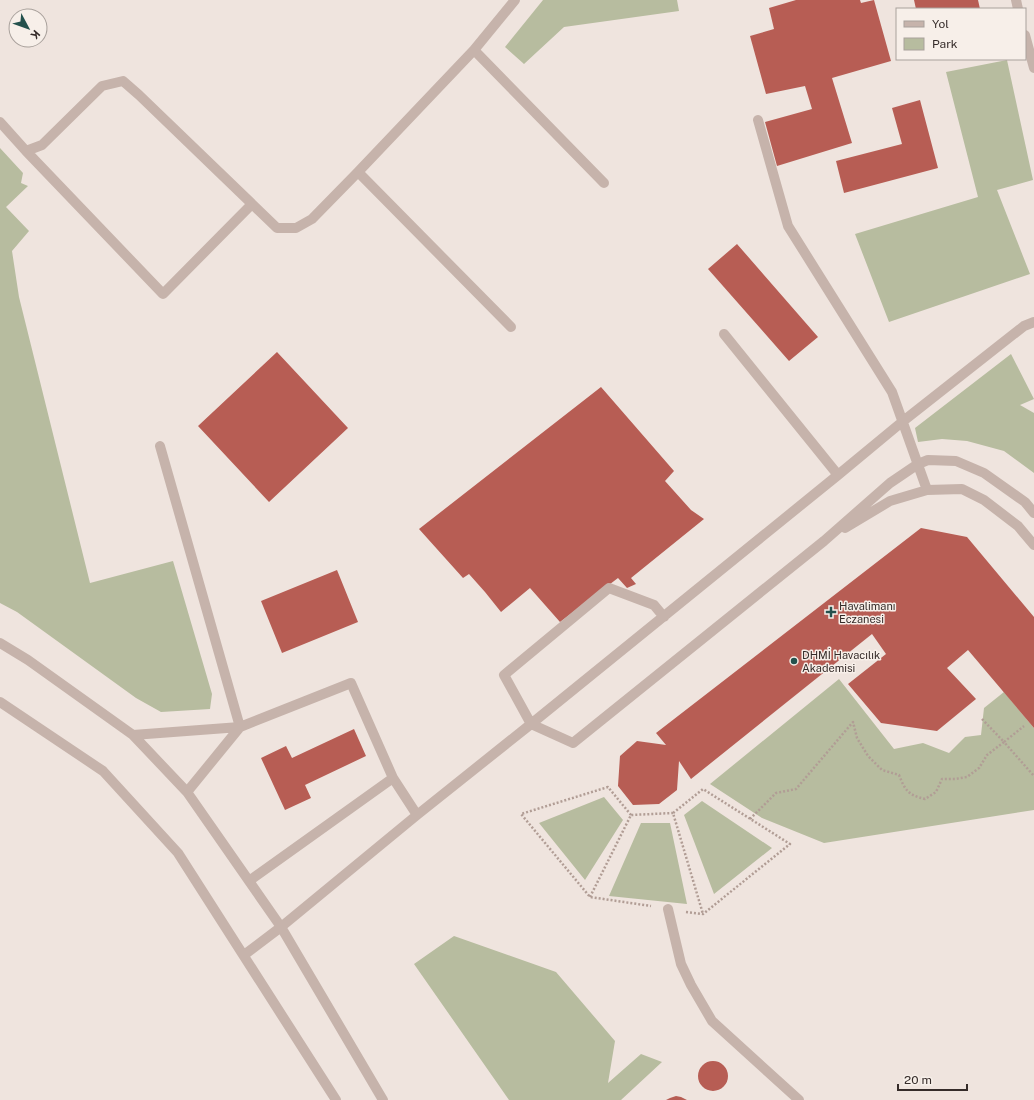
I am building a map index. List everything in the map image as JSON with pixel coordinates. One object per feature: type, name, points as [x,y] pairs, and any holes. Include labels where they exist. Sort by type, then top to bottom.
[{"type":"street","points":[[26,151],[42,145],[102,86],[123,82],[139,95],[277,228],[296,228],[312,219],[358,172],[474,50],[515,0]]},
{"type":"street","points":[[1026,39],[1034,68]]},
{"type":"street","points":[[474,50],[604,182]]},
{"type":"street","points":[[758,120],[788,226],[892,392],[927,490]]},
{"type":"street","points":[[0,122],[163,294],[252,204]]},
{"type":"street","points":[[358,172],[511,327]]},
{"type":"street","points":[[244,955],[281,927],[417,815],[532,724],[902,422],[1024,326],[1034,322]]},
{"type":"street","points":[[724,334],[838,475]]},
{"type":"street","points":[[160,446],[240,727]]},
{"type":"street","points":[[664,617],[654,605],[609,588],[504,675],[532,724],[573,743],[824,541],[890,482],[918,464],[928,460],[956,460],[984,473],[1025,502],[1034,513]]},
{"type":"street","points":[[824,541],[890,501],[927,490],[962,489],[984,500],[1018,526],[1034,545]]},
{"type":"street","points":[[0,643],[28,660],[133,735],[187,792],[281,927],[383,1100]]},
{"type":"street","points":[[133,735],[240,727],[351,683],[393,778],[417,815]]},
{"type":"street","points":[[0,702],[103,771],[178,853],[336,1100]]},
{"type":"street","points":[[187,792],[240,727]]},
{"type":"street","points":[[249,881],[393,778]]},
{"type":"street","points":[[668,909],[681,964],[691,985],[712,1020],[799,1100]]},
{"type":"path","points":[[982,719],[1034,776]]},
{"type":"path","points":[[750,819],[776,792],[796,789],[853,722],[857,738],[868,756],[882,770],[899,775],[904,786],[913,796],[925,799],[936,792],[942,779],[955,779],[967,776],[979,768],[987,754],[1024,726]]},
{"type":"path","points":[[608,787],[631,815],[673,813],[703,789],[790,844],[703,914],[590,897],[521,814],[608,787]]},
{"type":"path","points":[[673,813],[703,914]]},
{"type":"path","points":[[590,897],[631,815]]},
{"type":"green space","points":[[543,0],[677,0],[679,11],[564,27],[524,64],[505,47]]},
{"type":"green space","points":[[1007,60],[1033,180],[997,190],[1030,274],[889,322],[855,234],[978,197],[946,72]]},
{"type":"green space","points":[[0,148],[23,173],[21,183],[28,186],[6,207],[29,231],[12,251],[19,297],[90,583],[173,561],[212,694],[210,709],[161,712],[136,698],[17,612],[0,603]]},
{"type":"green space","points":[[1011,354],[1034,399],[1020,405],[1034,413],[1034,473],[1004,451],[967,441],[942,439],[918,442],[915,428]]},
{"type":"green space","points":[[839,679],[894,749],[923,743],[949,753],[965,737],[981,735],[984,708],[1004,692],[1034,728],[1034,810],[824,843],[762,818],[710,784]]},
{"type":"green space","points":[[604,797],[623,820],[585,880],[539,823]]},
{"type":"green space","points":[[702,801],[772,848],[714,894],[684,815]]},
{"type":"green space","points":[[641,823],[670,823],[687,904],[609,896]]},
{"type":"green space","points":[[454,936],[556,972],[615,1041],[608,1083],[641,1054],[662,1062],[621,1100],[509,1100],[414,964]]},
{"type":"building","points":[[796,0],[860,0],[861,3],[874,0],[891,61],[832,78],[852,143],[777,166],[765,122],[812,109],[805,86],[766,94],[750,36],[774,29],[769,8]]},
{"type":"building","points":[[914,0],[978,0],[980,8],[916,8]]},
{"type":"building","points":[[920,100],[938,168],[844,193],[836,161],[902,144],[892,108]]},
{"type":"building","points":[[737,244],[818,337],[789,361],[708,269]]},
{"type":"building","points":[[277,352],[348,428],[269,502],[198,426]]},
{"type":"building","points":[[601,387],[674,471],[665,481],[691,510],[704,519],[631,578],[636,584],[627,588],[618,578],[560,622],[530,588],[501,612],[469,574],[463,578],[419,529]]},
{"type":"building","name":"DHMİ Havacılık Akademisi","points":[[921,528],[967,537],[1034,617],[1034,728],[968,650],[947,668],[976,699],[937,731],[881,723],[848,684],[886,654],[872,634],[691,779],[679,761],[677,790],[659,804],[633,805],[618,786],[620,756],[637,741],[666,745],[656,733]]},
{"type":"building","points":[[337,570],[358,622],[282,653],[261,601]]},
{"type":"building","points":[[354,729],[366,756],[305,785],[311,798],[285,810],[261,758],[286,746],[292,758]]},
{"type":"building","points":[[713,1061],[719,1062],[727,1070],[727,1082],[719,1090],[713,1091],[707,1090],[699,1082],[698,1076],[699,1070],[707,1062]]},
{"type":"building","points":[[676,1096],[681,1097],[687,1100],[666,1100]]},
{"type":"place","name":"Havalimanı Eczanesi","points":[[831,612]]},
{"type":"place","name":"DHMİ Havacılık Akademisi","points":[[794,661]]}]
